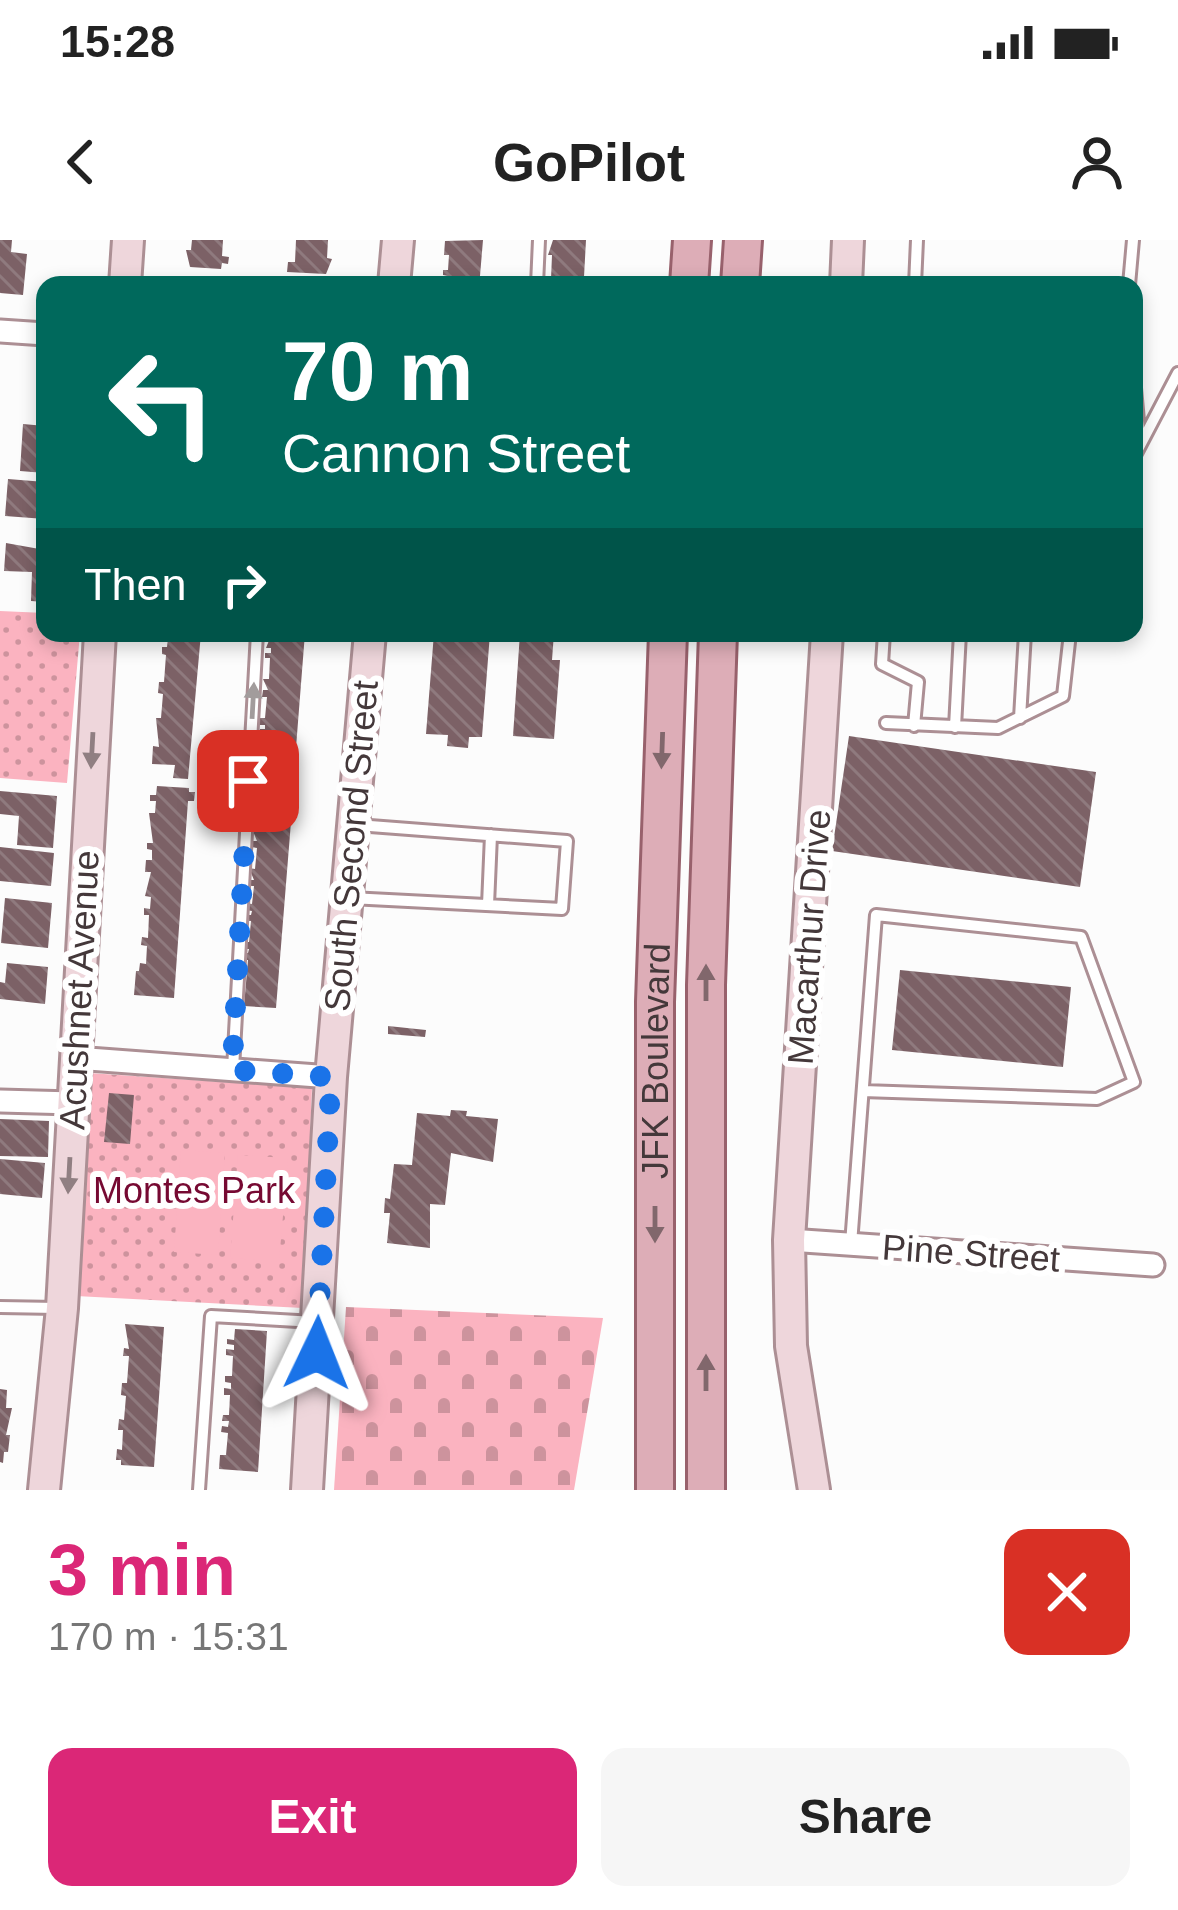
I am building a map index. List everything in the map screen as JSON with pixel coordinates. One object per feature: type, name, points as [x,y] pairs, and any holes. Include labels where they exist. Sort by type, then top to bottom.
[{"type":"main road","points":[[690,276],[692,240]]},
{"type":"main road","points":[[741,276],[743,240]]},
{"type":"main road","name":"JFK Boulevard","points":[[655,1490],[656,979],[668,642]]},
{"type":"main road","name":"JFK Boulevard","points":[[706,1490],[706,915],[718,642]]},
{"type":"street","points":[[126,276],[128,240]]},
{"type":"street","points":[[395,276],[398,240]]},
{"type":"street","points":[[846,276],[848,240]]},
{"type":"street","points":[[0,331],[36,333]]},
{"type":"street","name":"Acushnet Avenue","points":[[44,1490],[62,1308],[99,642]]},
{"type":"street","name":"South Second Street","points":[[307,1490],[331,1077],[369,642]]},
{"type":"street","name":"Macarthur Drive","points":[[789,1240],[826,642]]},
{"type":"street","points":[[75,1058],[331,1077]]},
{"type":"street","points":[[0,1101],[73,1103]]},
{"type":"street","points":[[789,1240],[791,1346],[814,1490]]},
{"type":"street","name":"Pine Street","points":[[789,1240],[1153,1265]]},
{"type":"lane","points":[[537,276],[539,240]]},
{"type":"lane","points":[[915,276],[917,240]]},
{"type":"lane","points":[[1130,276],[1133,240]]},
{"type":"lane","points":[[1143,437],[1178,373]]},
{"type":"lane","points":[[232,1070],[256,642]]},
{"type":"lane","points":[[883,642],[882,664],[918,682],[914,726]]},
{"type":"lane","points":[[955,727],[960,642]]},
{"type":"lane","points":[[1020,718],[1024,642]]},
{"type":"lane","points":[[886,723],[998,728],[1063,696],[1069,642]]},
{"type":"lane","points":[[347,898],[562,910],[567,841],[353,824]]},
{"type":"lane","points":[[488,905],[491,835]]},
{"type":"lane","points":[[850,1244],[862,1091],[876,915],[1081,937],[1134,1082],[1097,1099],[862,1091]]},
{"type":"lane","points":[[0,1307],[62,1308]]},
{"type":"lane","points":[[199,1490],[211,1316],[318,1322]]},
{"type":"green space","points":[[0,611],[36,613],[36,642],[79,642],[67,783],[0,778]]},
{"type":"green space","name":"Montes Park","points":[[89,1073],[312,1088],[303,1308],[76,1296]]},
{"type":"green space","points":[[181,1150],[225,1153],[218,1255],[174,1252]]},
{"type":"green space","points":[[238,1155],[288,1158],[279,1262],[230,1258]]},
{"type":"green space","points":[[346,1307],[603,1318],[574,1490],[334,1490]]},
{"type":"building","points":[[0,240],[12,240],[11,252],[27,254],[23,295],[0,293]]},
{"type":"building","points":[[192,240],[223,240],[222,256],[229,257],[228,264],[222,263],[221,269],[190,267],[186,250],[191,250]]},
{"type":"building","points":[[296,240],[328,240],[327,258],[332,259],[326,274],[287,272],[288,262],[295,262]]},
{"type":"building","points":[[483,240],[480,276],[443,275],[449,255],[444,255],[445,241]]},
{"type":"building","points":[[553,240],[586,240],[584,276],[551,276],[552,255],[548,255]]},
{"type":"building","points":[[23,424],[36,425],[36,472],[20,471]]},
{"type":"building","points":[[8,479],[36,481],[36,518],[5,516]]},
{"type":"building","points":[[6,543],[36,548],[36,601],[31,601],[32,572],[4,571]]},
{"type":"building","points":[[168,642],[200,642],[188,779],[173,778],[175,765],[152,764],[153,746],[159,747],[156,718],[161,718],[163,694],[158,693],[159,682],[164,682],[166,655],[162,647]]},
{"type":"building","points":[[268,642],[304,642],[294,773],[256,770],[262,765],[257,761],[262,757],[264,734],[259,734],[260,729],[265,729],[260,718],[265,718],[263,690],[268,690],[263,679],[269,679],[270,658],[265,653],[271,653],[271,648],[266,648]]},
{"type":"building","points":[[433,642],[489,642],[482,737],[469,737],[468,748],[447,746],[448,735],[426,734]]},
{"type":"building","points":[[519,642],[553,642],[552,660],[560,660],[554,739],[513,736]]},
{"type":"building","points":[[849,736],[1096,772],[1080,887],[832,851]]},
{"type":"building","points":[[157,786],[195,792],[194,801],[188,801],[174,998],[134,995],[136,971],[140,963],[146,964],[147,946],[141,945],[142,937],[148,938],[149,915],[144,915],[144,908],[150,909],[151,897],[145,896],[151,872],[145,872],[146,860],[152,860],[152,850],[147,849],[147,843],[153,843],[149,813],[155,813],[156,801],[150,801],[150,795],[156,795]]},
{"type":"building","points":[[0,791],[57,796],[53,848],[17,845],[19,816],[0,814]]},
{"type":"building","points":[[255,794],[293,797],[276,1008],[244,1006],[248,960],[243,960],[243,953],[249,949],[243,949],[244,942],[249,942],[251,921],[245,921],[245,915],[252,911],[246,910],[246,903],[252,904],[254,886],[248,886],[248,880],[254,880],[249,868],[255,869],[257,848],[251,847],[251,841],[257,841],[252,829],[258,830],[260,807],[254,807],[261,798],[254,798]]},
{"type":"building","points":[[0,847],[54,853],[51,886],[0,881]]},
{"type":"building","points":[[5,898],[52,903],[48,948],[1,943]]},
{"type":"building","points":[[7,963],[48,967],[45,1004],[0,999]]},
{"type":"building","points":[[900,970],[1071,987],[1063,1067],[892,1050]]},
{"type":"building","points":[[388,1026],[426,1030],[425,1037],[388,1034]]},
{"type":"building","points":[[109,1093],[134,1095],[130,1144],[104,1142]]},
{"type":"building","points":[[451,1110],[498,1119],[493,1162],[451,1153],[445,1205],[430,1204],[430,1248],[387,1243],[390,1213],[384,1213],[385,1198],[390,1199],[394,1164],[412,1165],[417,1113],[450,1116]]},
{"type":"building","points":[[0,1119],[49,1121],[48,1157],[0,1156]]},
{"type":"building","points":[[0,1159],[45,1163],[42,1198],[0,1194]]},
{"type":"building","points":[[125,1324],[164,1327],[154,1467],[121,1465],[116,1460],[117,1449],[122,1450],[123,1430],[118,1430],[119,1419],[124,1420],[126,1396],[121,1395],[129,1356],[123,1356],[124,1348],[129,1349]]},
{"type":"building","points":[[235,1329],[267,1331],[258,1472],[219,1469],[228,1433],[221,1432],[222,1426],[228,1427],[229,1421],[222,1421],[223,1415],[229,1415],[230,1395],[224,1395],[224,1388],[231,1389],[225,1376],[232,1376],[233,1356],[226,1355],[226,1349],[234,1350],[227,1339],[234,1340]]},
{"type":"building","points":[[0,1389],[7,1390],[6,1408],[12,1408],[3,1463],[0,1462]]},
{"type":"route","points":[[248,781],[232,1070],[331,1077],[317,1353]]}]
